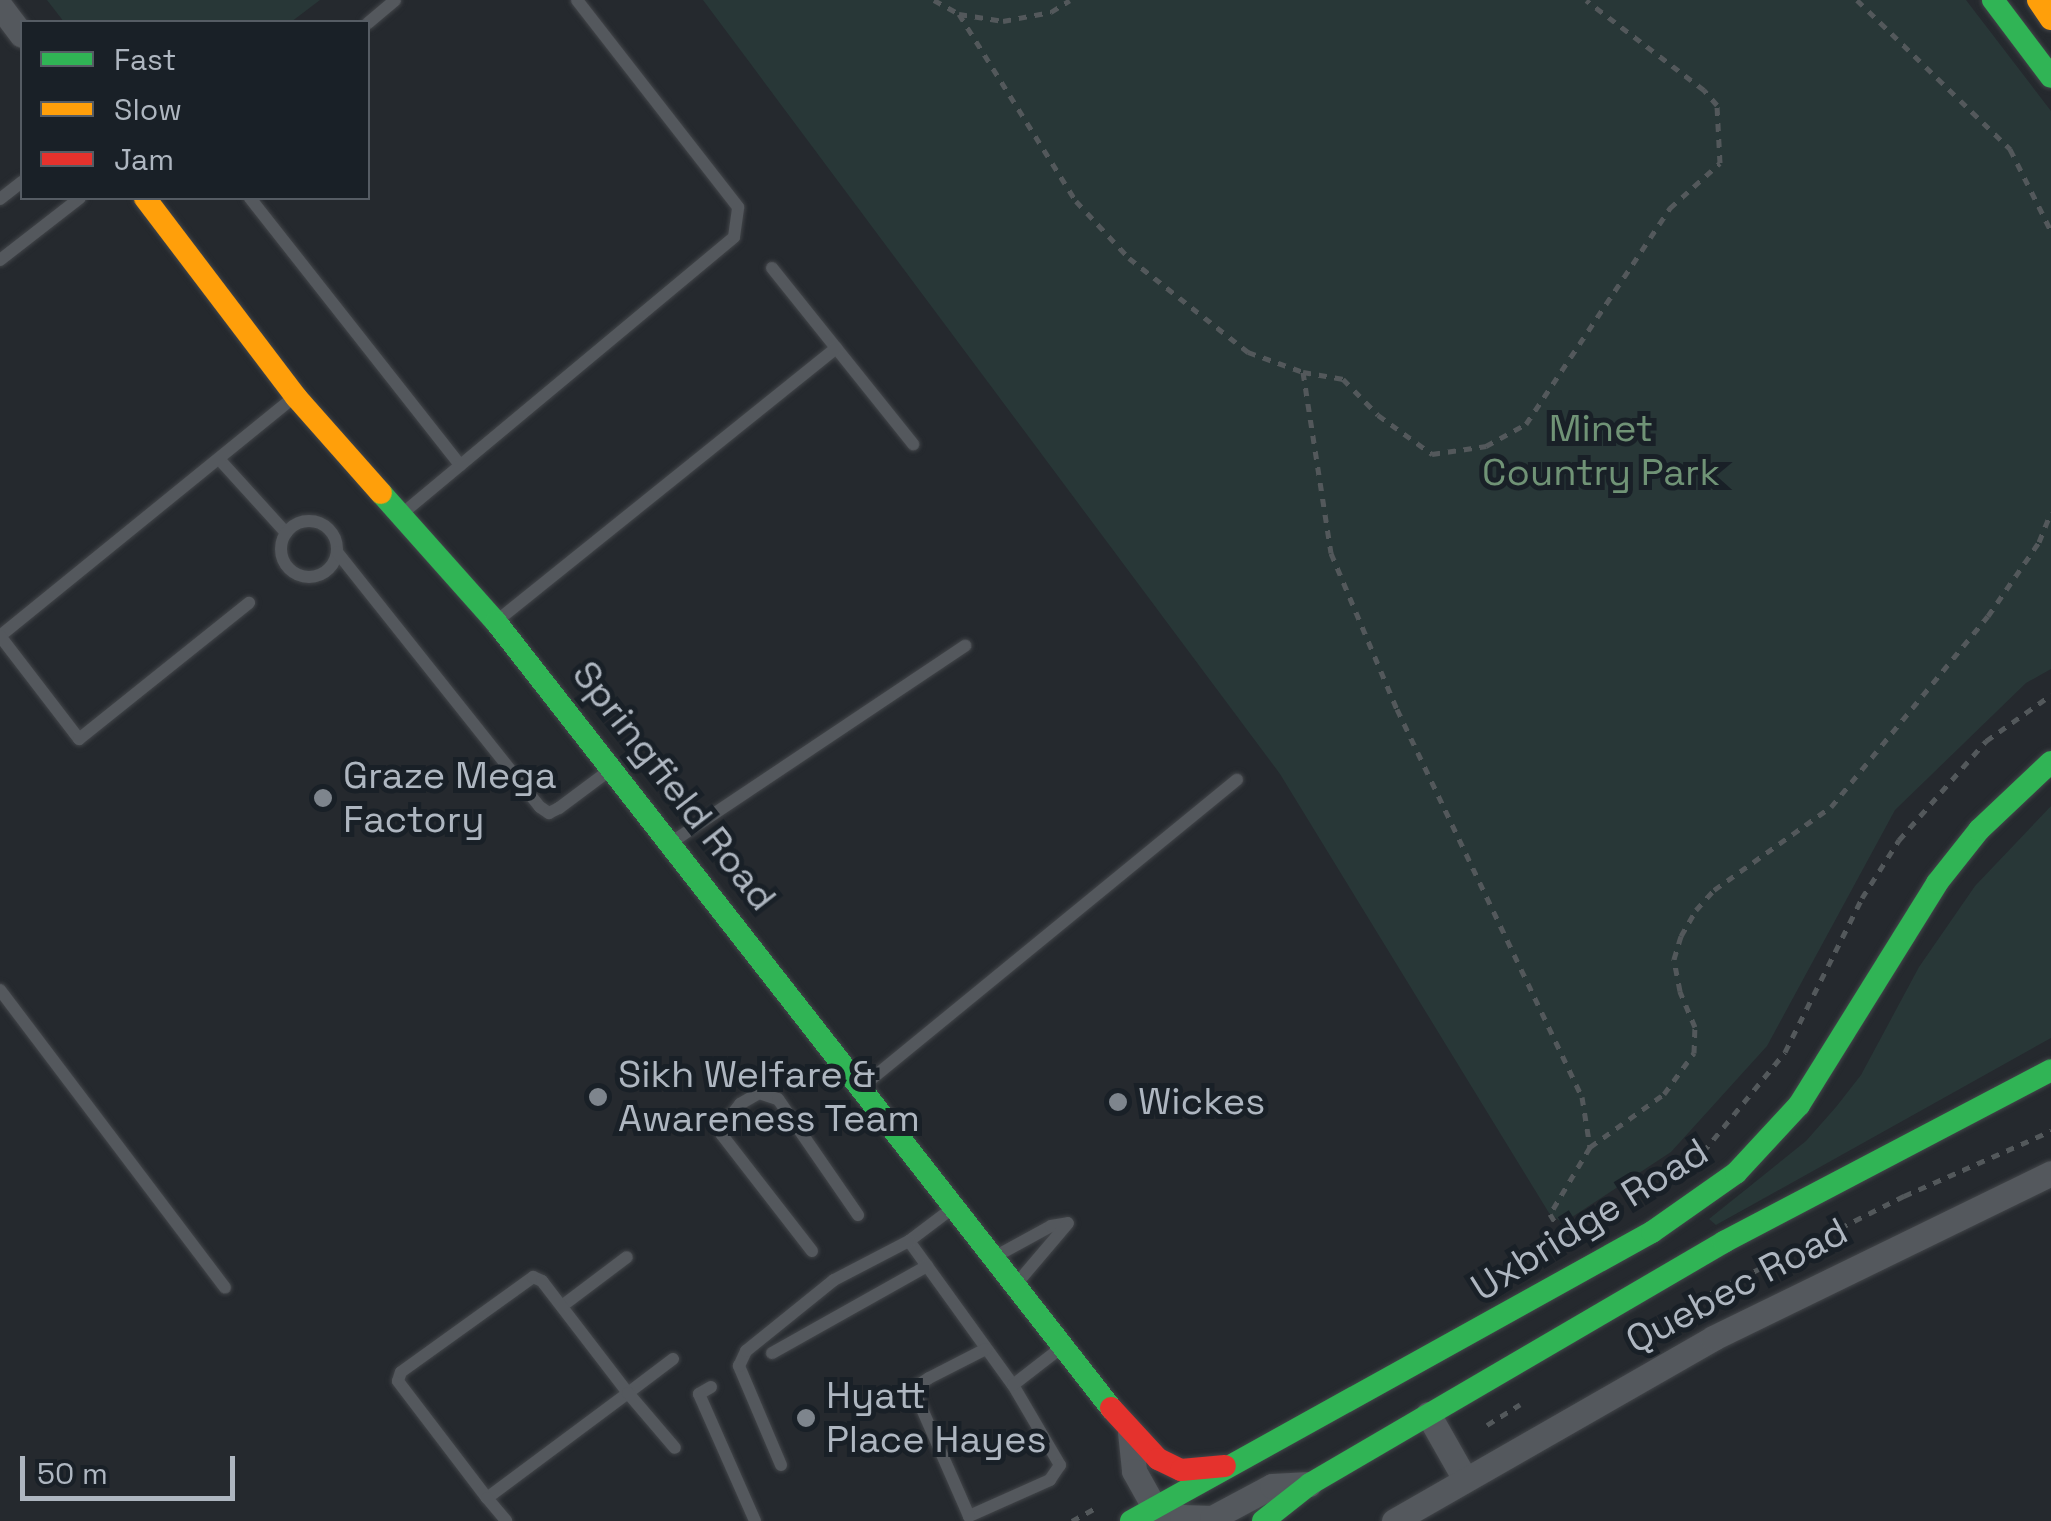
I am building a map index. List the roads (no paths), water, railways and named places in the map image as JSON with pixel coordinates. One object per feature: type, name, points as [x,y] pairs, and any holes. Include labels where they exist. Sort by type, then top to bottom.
[{"type":"main road","points":[[1993,0],[2051,77]]},
{"type":"main road","points":[[2038,0],[2051,20]]},
{"type":"main road","name":"Springfield Road","points":[[148,200],[296,396],[496,622],[1130,1432],[1158,1459],[1181,1470],[1214,1470],[1239,1462]]},
{"type":"main road","name":"Uxbridge Road","points":[[1149,1517],[1239,1462],[1652,1232],[1736,1173],[1798,1105],[1937,882],[1979,830],[2051,762]]},
{"type":"main road","points":[[1263,1521],[1310,1484],[1724,1242],[2051,1070]]},
{"type":"street","points":[[0,6],[20,32]]},
{"type":"street","name":"Quebec Road","points":[[1394,1521],[1712,1338],[2051,1173]]},
{"type":"street","points":[[1428,1414],[1465,1479]]},
{"type":"street","name":"Springfield Road","points":[[1130,1432],[1134,1471],[1149,1517]]},
{"type":"street","points":[[1149,1517],[1212,1518],[1272,1486],[1310,1484]]},
{"type":"lane","points":[[370,21],[395,0]]},
{"type":"lane","points":[[402,515],[734,237],[738,207],[577,0]]},
{"type":"lane","points":[[0,199],[20,184]]},
{"type":"lane","points":[[0,260],[77,200]]},
{"type":"lane","points":[[252,200],[460,465]]},
{"type":"lane","points":[[772,268],[913,444]]},
{"type":"lane","points":[[496,622],[836,348]]},
{"type":"lane","points":[[249,603],[79,739],[0,636],[296,396]]},
{"type":"lane","points":[[218,459],[286,533]]},
{"type":"lane","points":[[338,552],[322,574],[296,573],[282,551],[286,533],[301,522],[319,522],[333,534],[338,552],[540,807],[549,813],[560,808],[612,769]]},
{"type":"lane","points":[[670,842],[965,646]]},
{"type":"lane","points":[[862,1086],[1237,780]]},
{"type":"lane","points":[[0,990],[225,1287]]},
{"type":"lane","points":[[812,1251],[722,1135],[740,1104],[759,1093],[778,1099],[858,1215]]},
{"type":"lane","points":[[781,1466],[739,1366],[746,1351],[834,1280],[909,1241],[956,1206]]},
{"type":"lane","points":[[996,1256],[1051,1226],[1068,1223],[1057,1241],[1017,1283]]},
{"type":"lane","points":[[909,1241],[1013,1385],[1055,1452],[1058,1473],[963,1518],[916,1395],[918,1386],[929,1378],[986,1350]]},
{"type":"lane","points":[[562,1306],[627,1257]]},
{"type":"lane","points":[[772,1353],[926,1266]]},
{"type":"lane","points":[[506,1521],[398,1381],[401,1372],[522,1281],[533,1277],[542,1282],[675,1448]]},
{"type":"lane","points":[[1013,1385],[1064,1346]]},
{"type":"lane","points":[[488,1498],[673,1360]]},
{"type":"lane","points":[[712,1388],[700,1394],[755,1521]]},
{"type":"place","name":"Graze Mega Factory","points":[[323,798]]},
{"type":"place","name":"Sikh Welfare & Awareness Team","points":[[598,1097]]},
{"type":"place","name":"Wickes","points":[[1118,1102]]},
{"type":"place","name":"Hyatt Place Hayes","points":[[806,1418]]},
{"type":"park label","name":"Minet Country Park","points":[[1601,451]]}]
